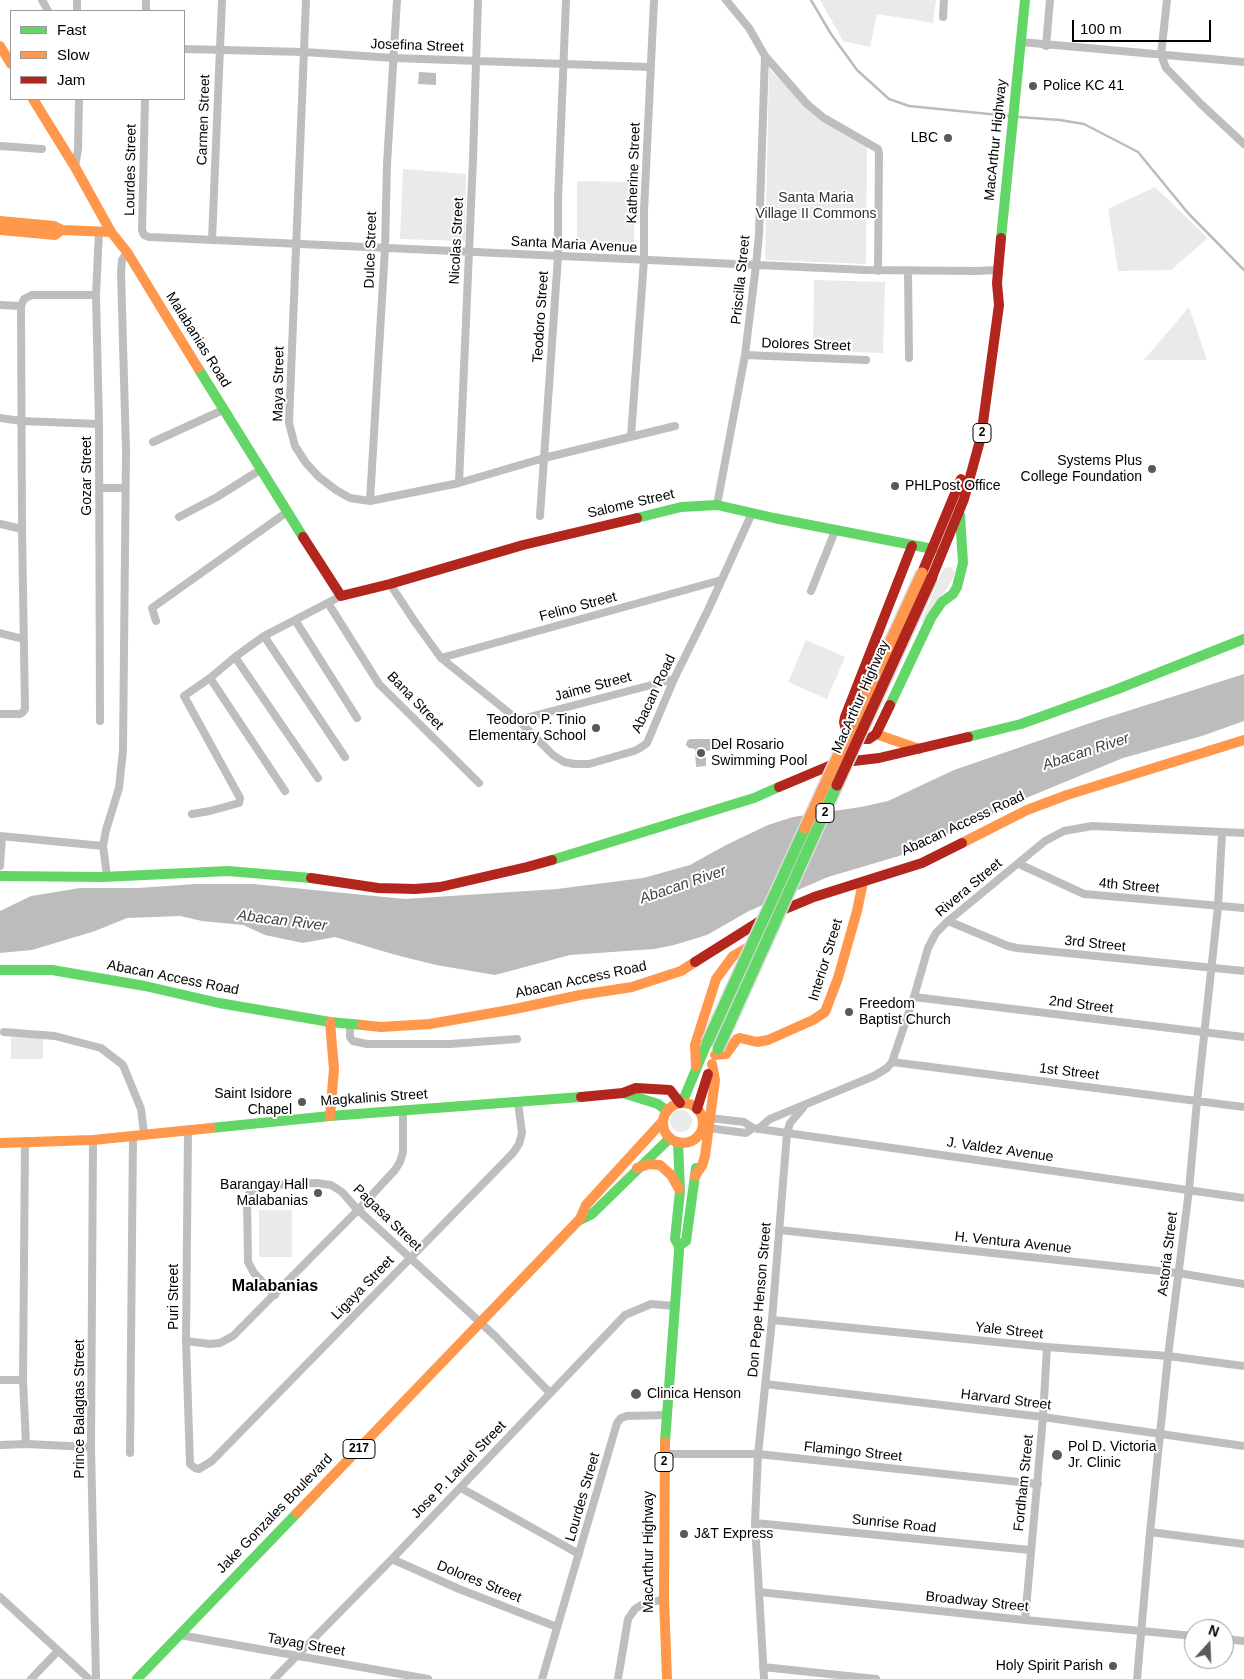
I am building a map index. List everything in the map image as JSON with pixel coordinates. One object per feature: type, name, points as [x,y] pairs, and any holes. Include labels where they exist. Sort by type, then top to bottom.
[{"type":"main road","name":"MacArthur Highway","points":[[697,1109],[715,1056],[930,572],[933,549],[957,491],[973,436],[980,399],[991,290],[996,283],[998,270],[1025,0]]},
{"type":"main road","points":[[0,46],[10,62]]},
{"type":"main road","name":"Malabanias Road","points":[[34,100],[75,167],[111,232],[127,252],[260,470],[341,596]]},
{"type":"main road","points":[[0,221],[54,226],[62,230],[111,232]]},
{"type":"main road","points":[[0,230],[55,235],[62,230]]},
{"type":"main road","name":"MacArthur Highway","points":[[681,1103],[706,1043],[959,513],[973,468],[986,409],[999,305],[999,292],[996,283]]},
{"type":"main road","name":"Salome Street","points":[[341,596],[390,584],[523,545],[681,506],[717,505],[835,531],[933,549]]},
{"type":"main road","points":[[912,546],[846,711],[844,722],[846,730],[853,736],[865,740],[876,734],[931,618],[942,602],[955,591],[960,580],[964,557],[959,513]]},
{"type":"main road","points":[[905,567],[919,553],[933,549]]},
{"type":"main road","points":[[930,572],[948,562],[955,562],[959,567],[960,580]]},
{"type":"main road","points":[[0,876],[107,876],[228,871],[297,876],[378,888],[428,888],[527,867],[602,846],[754,798],[827,766],[844,761],[868,761],[1021,724],[1244,640]]},
{"type":"main road","points":[[827,766],[846,730]]},
{"type":"main road","points":[[876,734],[919,748]]},
{"type":"main road","name":"Abacan Access Road","points":[[0,970],[52,970],[145,986],[219,1003],[330,1022],[382,1027],[430,1024],[515,1009],[598,991],[632,987],[681,971],[753,925],[792,905],[922,863],[1027,810],[1067,795],[1244,740]]},
{"type":"main road","name":"Interior Street","points":[[715,1056],[726,1054],[737,1039],[757,1042],[768,1040],[813,1020],[825,1012],[838,978],[857,911],[863,882]]},
{"type":"main road","points":[[696,1067],[695,1045],[716,979],[720,972],[733,956],[757,941],[792,905]]},
{"type":"main road","points":[[753,925],[758,934],[757,941]]},
{"type":"main road","points":[[330,1022],[334,1069],[330,1116]]},
{"type":"main road","points":[[674,1140],[690,1142],[706,1127],[715,1080],[715,1056]]},
{"type":"main road","name":"Magkalinis Street","points":[[0,1144],[92,1140],[135,1134],[330,1116],[518,1103],[623,1093],[636,1088],[670,1090],[681,1103],[697,1109]]},
{"type":"main road","name":"Magkalinis Street","points":[[623,1093],[651,1102],[665,1116]]},
{"type":"main road","name":"Jake Gonzales Boulevard","points":[[138,1679],[580,1219],[586,1206],[665,1116],[681,1103]]},
{"type":"main road","name":"2","points":[[697,1109],[702,1119],[702,1130],[706,1127]]},
{"type":"main road","name":"2","points":[[665,1116],[664,1130],[674,1140]]},
{"type":"main road","name":"MacArthur Highway","points":[[679,1246],[686,1241],[695,1176],[706,1127]]},
{"type":"main road","name":"MacArthur Highway","points":[[667,1679],[664,1599],[664,1454],[679,1246],[675,1239],[680,1191],[674,1140]]},
{"type":"main road","name":"Jake Gonzales Boulevard","points":[[580,1219],[592,1214],[637,1168],[674,1140]]},
{"type":"main road","points":[[637,1168],[649,1164],[664,1168],[671,1175],[680,1191]]},
{"type":"street","name":"Carmen Street","points":[[212,240],[222,0]]},
{"type":"street","name":"Maya Street","points":[[306,0],[289,423],[295,446],[306,463],[319,477],[336,490],[350,498],[370,501],[459,482],[544,458],[675,426]]},
{"type":"street","name":"Dulce Street","points":[[370,501],[384,248],[386,164],[397,0]]},
{"type":"street","name":"Nicolas Street","points":[[459,482],[478,0]]},
{"type":"street","name":"Teodoro Street","points":[[540,516],[558,256],[562,64],[566,0]]},
{"type":"street","name":"Katherine Street","points":[[631,436],[644,260],[644,211],[654,0]]},
{"type":"street","points":[[726,0],[749,28],[765,56],[814,111],[878,149],[878,270]]},
{"type":"street","points":[[943,17],[944,0]]},
{"type":"street","points":[[1046,46],[1050,0]]},
{"type":"street","points":[[1168,0],[1161,55],[1166,68],[1244,144]]},
{"type":"street","points":[[1021,42],[1046,46],[1244,62]]},
{"type":"street","name":"Josefina Street","points":[[185,49],[304,52],[394,58],[650,68]]},
{"type":"street","name":"Priscilla Street","points":[[717,505],[745,355],[756,266],[759,235],[765,56]]},
{"type":"street","points":[[75,167],[78,149],[79,100]]},
{"type":"street","name":"Lourdes Street","points":[[144,100],[142,230],[144,235],[149,237]]},
{"type":"street","points":[[0,146],[42,149]]},
{"type":"street","name":"Gozar Street","points":[[99,231],[96,295],[99,424],[100,721]]},
{"type":"street","name":"Santa Maria Avenue","points":[[149,237],[756,266],[908,271],[998,270]]},
{"type":"street","points":[[107,876],[103,846],[119,788],[122,750],[125,488],[121,272],[122,260],[127,252]]},
{"type":"street","points":[[908,271],[909,358]]},
{"type":"street","points":[[0,714],[23,712],[25,709],[20,421],[21,306],[24,299],[32,295],[96,295]]},
{"type":"street","points":[[0,305],[21,306]]},
{"type":"street","name":"Dolores Street","points":[[745,355],[866,360]]},
{"type":"street","points":[[152,442],[223,410]]},
{"type":"street","points":[[0,418],[20,421],[99,424]]},
{"type":"street","points":[[179,517],[217,497],[260,470]]},
{"type":"street","points":[[99,488],[125,488]]},
{"type":"street","points":[[156,621],[152,608],[287,512]]},
{"type":"street","name":"Abacan Road","points":[[390,584],[441,658],[518,720],[538,741],[564,762],[588,764],[634,751],[647,743],[674,679],[752,513]]},
{"type":"street","points":[[0,524],[22,528]]},
{"type":"street","points":[[811,590],[835,531]]},
{"type":"street","name":"Felino Street","points":[[441,658],[722,580]]},
{"type":"street","points":[[192,814],[240,802],[231,781],[184,697],[264,636],[341,596]]},
{"type":"street","name":"Bana Street","points":[[328,603],[379,684],[479,783]]},
{"type":"street","points":[[295,620],[357,718]]},
{"type":"street","points":[[0,633],[23,639]]},
{"type":"street","points":[[264,636],[345,757]]},
{"type":"street","points":[[235,657],[318,778]]},
{"type":"street","points":[[210,678],[284,791]]},
{"type":"street","name":"Jaime Street","points":[[518,720],[674,679]]},
{"type":"street","name":"Rivera Street","points":[[892,1062],[928,948],[936,933],[1045,841],[1070,830],[1092,826],[1244,833]]},
{"type":"street","name":"Astoria Street","points":[[1137,1679],[1140,1630],[1168,1356],[1189,1190],[1218,907],[1222,833]]},
{"type":"street","points":[[0,866],[1,837],[103,846]]},
{"type":"street","name":"4th Street","points":[[1019,864],[1084,894],[1244,908]]},
{"type":"street","name":"3rd Street","points":[[948,921],[1017,948],[1244,972]]},
{"type":"street","name":"2nd Street","points":[[914,997],[1244,1037]]},
{"type":"street","points":[[350,1024],[350,1037],[353,1041],[366,1044],[450,1044],[517,1039]]},
{"type":"street","points":[[4,1032],[55,1036],[101,1048],[123,1065],[141,1108],[135,1134],[130,1453]]},
{"type":"street","points":[[756,1128],[770,1119],[874,1076],[887,1068],[892,1062]]},
{"type":"street","name":"1st Street","points":[[892,1062],[1244,1106]]},
{"type":"street","name":"Ligaya Street","points":[[190,1464],[199,1469],[212,1461],[512,1153],[519,1144],[522,1133],[518,1103]]},
{"type":"street","points":[[787,1133],[790,1123],[804,1106]]},
{"type":"street","points":[[186,1341],[210,1344],[220,1343],[234,1336],[358,1210],[395,1170],[400,1162],[403,1152],[402,1111]]},
{"type":"street","name":"J. Valdez Avenue","points":[[706,1127],[746,1133],[756,1128],[1244,1198]]},
{"type":"street","name":"Puri Street","points":[[188,1130],[186,1341],[190,1464]]},
{"type":"street","name":"Don Pepe Henson Street","points":[[764,1679],[755,1523],[758,1454],[772,1320],[787,1133]]},
{"type":"street","name":"Prince Balagtas Street","points":[[92,1140],[92,1447],[96,1679]]},
{"type":"street","points":[[25,1144],[23,1380],[26,1444]]},
{"type":"street","name":"Pagasa Street","points":[[275,1295],[254,1273],[248,1262],[246,1245],[247,1198],[250,1192],[267,1185],[316,1183],[331,1185],[342,1192],[358,1210],[480,1324],[550,1393]]},
{"type":"street","name":"H. Ventura Avenue","points":[[779,1230],[1178,1273],[1244,1284]]},
{"type":"street","name":"Jose P. Laurel Street","points":[[274,1679],[461,1488],[625,1314],[650,1304],[674,1306]]},
{"type":"street","name":"Yale Street","points":[[772,1320],[1047,1347],[1168,1356],[1244,1366]]},
{"type":"street","name":"Fordham Street","points":[[1025,1620],[1030,1550],[1038,1484],[1047,1347]]},
{"type":"street","points":[[0,1380],[23,1380]]},
{"type":"street","name":"Harvard Street","points":[[765,1384],[1043,1417],[1244,1446]]},
{"type":"street","name":"Lourdes Street","points":[[542,1679],[617,1423],[621,1418],[627,1416],[666,1415]]},
{"type":"street","points":[[0,1445],[26,1444],[92,1447]]},
{"type":"street","name":"Flamingo Street","points":[[664,1454],[758,1454],[1038,1484]]},
{"type":"street","points":[[461,1488],[579,1554]]},
{"type":"street","name":"Sunrise Road","points":[[755,1523],[1030,1550]]},
{"type":"street","points":[[1150,1532],[1244,1544]]},
{"type":"street","name":"Dolores Street","points":[[392,1559],[459,1589],[557,1627]]},
{"type":"street","name":"Broadway Street","points":[[758,1592],[1184,1635]]},
{"type":"street","points":[[0,1597],[89,1679]]},
{"type":"street","points":[[618,1679],[628,1619],[635,1609],[641,1605],[664,1599]]},
{"type":"street","name":"Tayag Street","points":[[180,1635],[297,1656],[391,1676],[428,1679]]},
{"type":"street","points":[[31,1679],[58,1651]]},
{"type":"street","points":[[763,1667],[876,1679]]},
{"type":"green space","points":[[820,0],[936,0],[933,23],[877,14],[870,47],[843,41]]},
{"type":"green space","name":"Santa Maria Village II Commons","points":[[769,69],[804,103],[867,148],[866,264],[765,260]]},
{"type":"green space","points":[[403,169],[466,174],[465,241],[400,239]]},
{"type":"green space","points":[[577,181],[635,182],[634,245],[577,244]]},
{"type":"green space","points":[[1155,187],[1208,238],[1171,270],[1118,271],[1108,209]]},
{"type":"green space","points":[[814,280],[885,282],[883,353],[813,351]]},
{"type":"green space","points":[[1189,307],[1207,360],[1144,360]]},
{"type":"green space","points":[[951,567],[955,572],[953,579],[926,620],[920,624],[944,568]]},
{"type":"green space","points":[[806,640],[845,657],[827,699],[788,682]]},
{"type":"green space","points":[[11,1037],[43,1038],[43,1059],[11,1059]]},
{"type":"green space","points":[[677,1110],[685,1110],[692,1117],[692,1125],[685,1132],[677,1132],[670,1125],[670,1117]]},
{"type":"green space","points":[[259,1210],[292,1210],[292,1257],[259,1257]]},
{"type":"water","points":[[419,72],[436,73],[436,85],[418,84]]},
{"type":"water","name":"Abacan River","points":[[1244,674],[1244,721],[1202,736],[1123,758],[1031,796],[899,856],[828,877],[749,911],[707,935],[674,945],[654,949],[570,955],[495,975],[436,965],[335,937],[303,943],[265,935],[243,925],[202,921],[180,916],[127,918],[95,931],[32,950],[0,953],[0,911],[31,896],[80,888],[253,884],[405,899],[557,889],[643,878],[690,865],[768,825],[793,817],[888,801],[954,770],[1096,721]]},
{"type":"water","name":"Del Rosario Swimming Pool","points":[[690,739],[712,739],[716,741],[715,749],[706,753],[706,766],[696,767],[695,749],[689,748],[686,745]]},
{"type":"waterway","points":[[811,0],[831,34],[857,70],[889,99],[909,106],[1009,116]]},
{"type":"waterway","points":[[1019,117],[1084,124],[1138,152],[1188,213],[1244,270]]},
{"type":"traffic: fast","points":[[1001,238],[1025,0]]},
{"type":"traffic: fast","points":[[198,368],[303,537]]},
{"type":"traffic: fast","points":[[637,518],[681,507],[717,505],[933,549]]},
{"type":"traffic: fast","points":[[890,705],[931,618],[942,602],[953,594],[957,587],[963,563],[960,515]]},
{"type":"traffic: fast","points":[[968,737],[1021,724],[1115,690],[1244,639]]},
{"type":"traffic: fast","points":[[718,1049],[837,785]]},
{"type":"traffic: fast","points":[[552,860],[754,798],[779,787]]},
{"type":"traffic: fast","points":[[707,1043],[805,828]]},
{"type":"traffic: fast","points":[[0,876],[103,877],[228,871],[311,878]]},
{"type":"traffic: fast","points":[[0,970],[52,970],[145,986],[219,1003],[330,1022],[362,1025]]},
{"type":"traffic: fast","points":[[682,1103],[707,1043]]},
{"type":"traffic: fast","points":[[623,1093],[658,1104],[667,1111]]},
{"type":"traffic: fast","points":[[211,1128],[330,1116],[581,1097]]},
{"type":"traffic: fast","points":[[578,1221],[592,1214],[670,1138]]},
{"type":"traffic: fast","points":[[665,1442],[679,1251],[679,1246],[675,1239],[680,1191],[678,1142]]},
{"type":"traffic: fast","points":[[679,1246],[686,1241],[696,1168]]},
{"type":"traffic: fast","points":[[137,1679],[297,1513]]},
{"type":"traffic: slow","points":[[0,46],[10,62]]},
{"type":"traffic: slow","points":[[34,100],[75,167],[111,232],[127,252],[198,368]]},
{"type":"traffic: slow","points":[[0,221],[54,226],[62,230],[111,232]]},
{"type":"traffic: slow","points":[[0,230],[55,235],[62,230]]},
{"type":"traffic: slow","points":[[805,828],[922,573]]},
{"type":"traffic: slow","points":[[876,734],[919,749]]},
{"type":"traffic: slow","points":[[962,843],[1027,810],[1067,795],[1244,740]]},
{"type":"traffic: slow","points":[[715,1055],[726,1054],[737,1039],[757,1042],[768,1040],[813,1020],[825,1012],[838,978],[857,911],[863,882]]},
{"type":"traffic: slow","points":[[696,1066],[695,1045],[716,979],[733,956],[752,945]]},
{"type":"traffic: slow","points":[[362,1025],[381,1027],[430,1024],[632,987],[681,971],[695,962]]},
{"type":"traffic: slow","points":[[330,1022],[334,1069],[330,1116]]},
{"type":"traffic: slow","points":[[695,1176],[702,1166],[705,1156],[715,1080],[712,1064]]},
{"type":"traffic: slow","points":[[683,1103],[697,1109],[703,1123],[697,1137],[683,1143],[669,1137],[663,1123],[669,1109],[683,1103]]},
{"type":"traffic: slow","points":[[580,1219],[586,1205],[663,1121]]},
{"type":"traffic: slow","points":[[0,1143],[93,1140],[211,1128]]},
{"type":"traffic: slow","points":[[637,1168],[649,1164],[660,1165],[671,1175],[679,1189]]},
{"type":"traffic: slow","points":[[297,1513],[578,1221]]},
{"type":"traffic: slow","points":[[665,1442],[664,1599],[667,1679]]},
{"type":"traffic: jam","points":[[932,577],[964,499],[981,437],[999,305],[997,283],[1001,238]]},
{"type":"traffic: jam","points":[[922,573],[961,479]]},
{"type":"traffic: jam","points":[[303,537],[341,596],[390,584],[523,545],[637,518]]},
{"type":"traffic: jam","points":[[890,705],[876,734],[869,739],[853,736],[846,730],[845,717],[912,546]]},
{"type":"traffic: jam","points":[[837,785],[932,577]]},
{"type":"traffic: jam","points":[[779,787],[836,763],[879,758],[968,737]]},
{"type":"traffic: jam","points":[[778,912],[814,897],[922,863],[962,843]]},
{"type":"traffic: jam","points":[[311,878],[378,888],[415,889],[440,887],[552,860]]},
{"type":"traffic: jam","points":[[695,962],[765,918]]},
{"type":"traffic: jam","points":[[697,1109],[708,1074]]},
{"type":"traffic: jam","points":[[581,1097],[623,1093],[636,1088],[670,1090],[680,1103]]},
{"type":"place","name":"Police KC 41","points":[[1033,86]]},
{"type":"place","name":"LBC","points":[[948,138]]},
{"type":"place","name":"Systems Plus College Foundation","points":[[1152,469]]},
{"type":"place","name":"PHLPost Office","points":[[895,486]]},
{"type":"place","name":"Teodoro P. Tinio Elementary School","points":[[596,728]]},
{"type":"place","name":"Del Rosario Swimming Pool","points":[[701,753]]},
{"type":"place","name":"Freedom Baptist Church","points":[[849,1012]]},
{"type":"place","name":"Saint Isidore Chapel","points":[[302,1102]]},
{"type":"place","name":"Barangay Hall Malabanias","points":[[318,1193]]},
{"type":"place","name":"Clinica Henson","points":[[636,1394]]},
{"type":"place","name":"Pol D. Victoria Jr. Clinic","points":[[1057,1455]]},
{"type":"place","name":"J&T Express","points":[[684,1534]]},
{"type":"place","name":"Holy Spirit Parish","points":[[1113,1666]]},
{"type":"district","name":"Malabanias","points":[[275,1287]]}]
